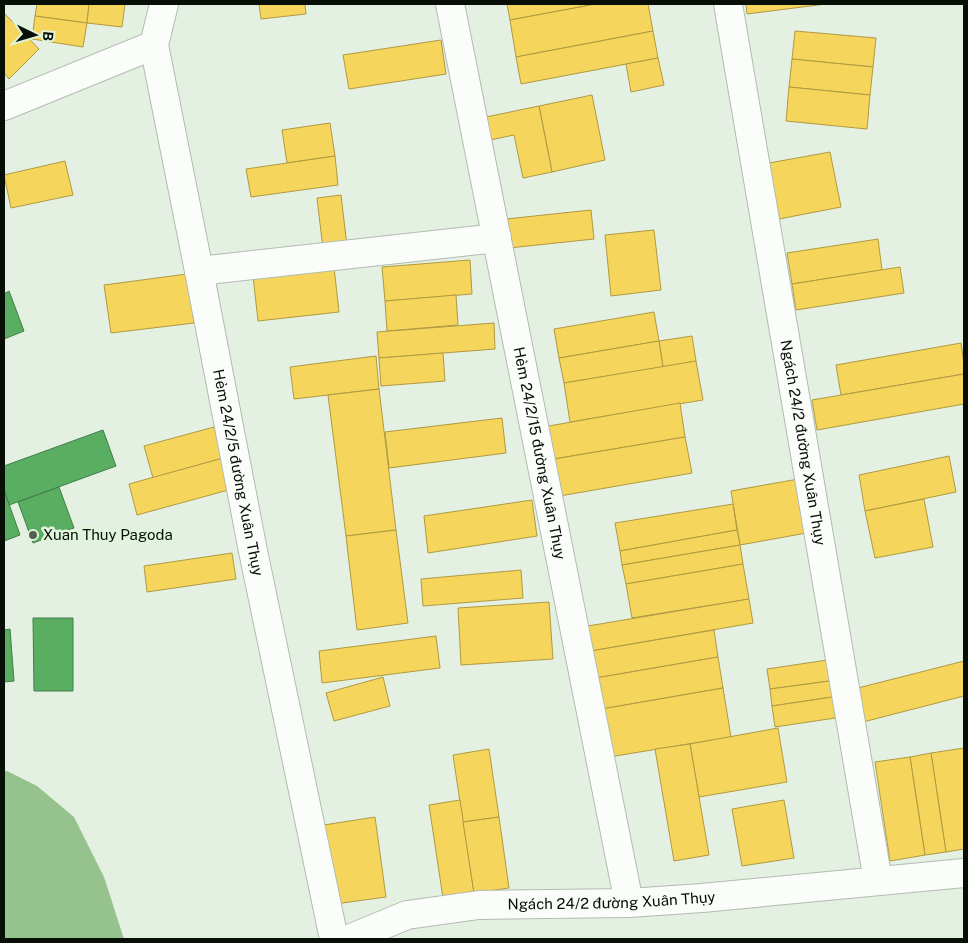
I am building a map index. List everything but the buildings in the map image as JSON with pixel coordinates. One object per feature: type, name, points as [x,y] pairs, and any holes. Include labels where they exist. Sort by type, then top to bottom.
[{"type":"street","name":"Hẻm 24/2/5 đường Xuân Thụy","points":[[164,4],[154,45],[253,551],[334,939]]},
{"type":"street","name":"Hẻm 24/2/15 đường Xuân Thụy","points":[[450,4],[629,903]]},
{"type":"street","name":"Ngách 24/2 đường Xuân Thụy","points":[[728,4],[878,881]]},
{"type":"street","points":[[4,106],[154,45]]},
{"type":"street","points":[[199,271],[497,238]]},
{"type":"street","name":"Ngách 24/2 đường Xuân Thụy","points":[[349,939],[407,914],[479,904],[629,903],[702,898],[964,873]]},
{"type":"shaded area","points":[[4,771],[37,786],[74,817],[104,877],[124,939],[4,939]]},
{"type":"place","name":"Xuan Thuy Pagoda","points":[[33,535]]}]
